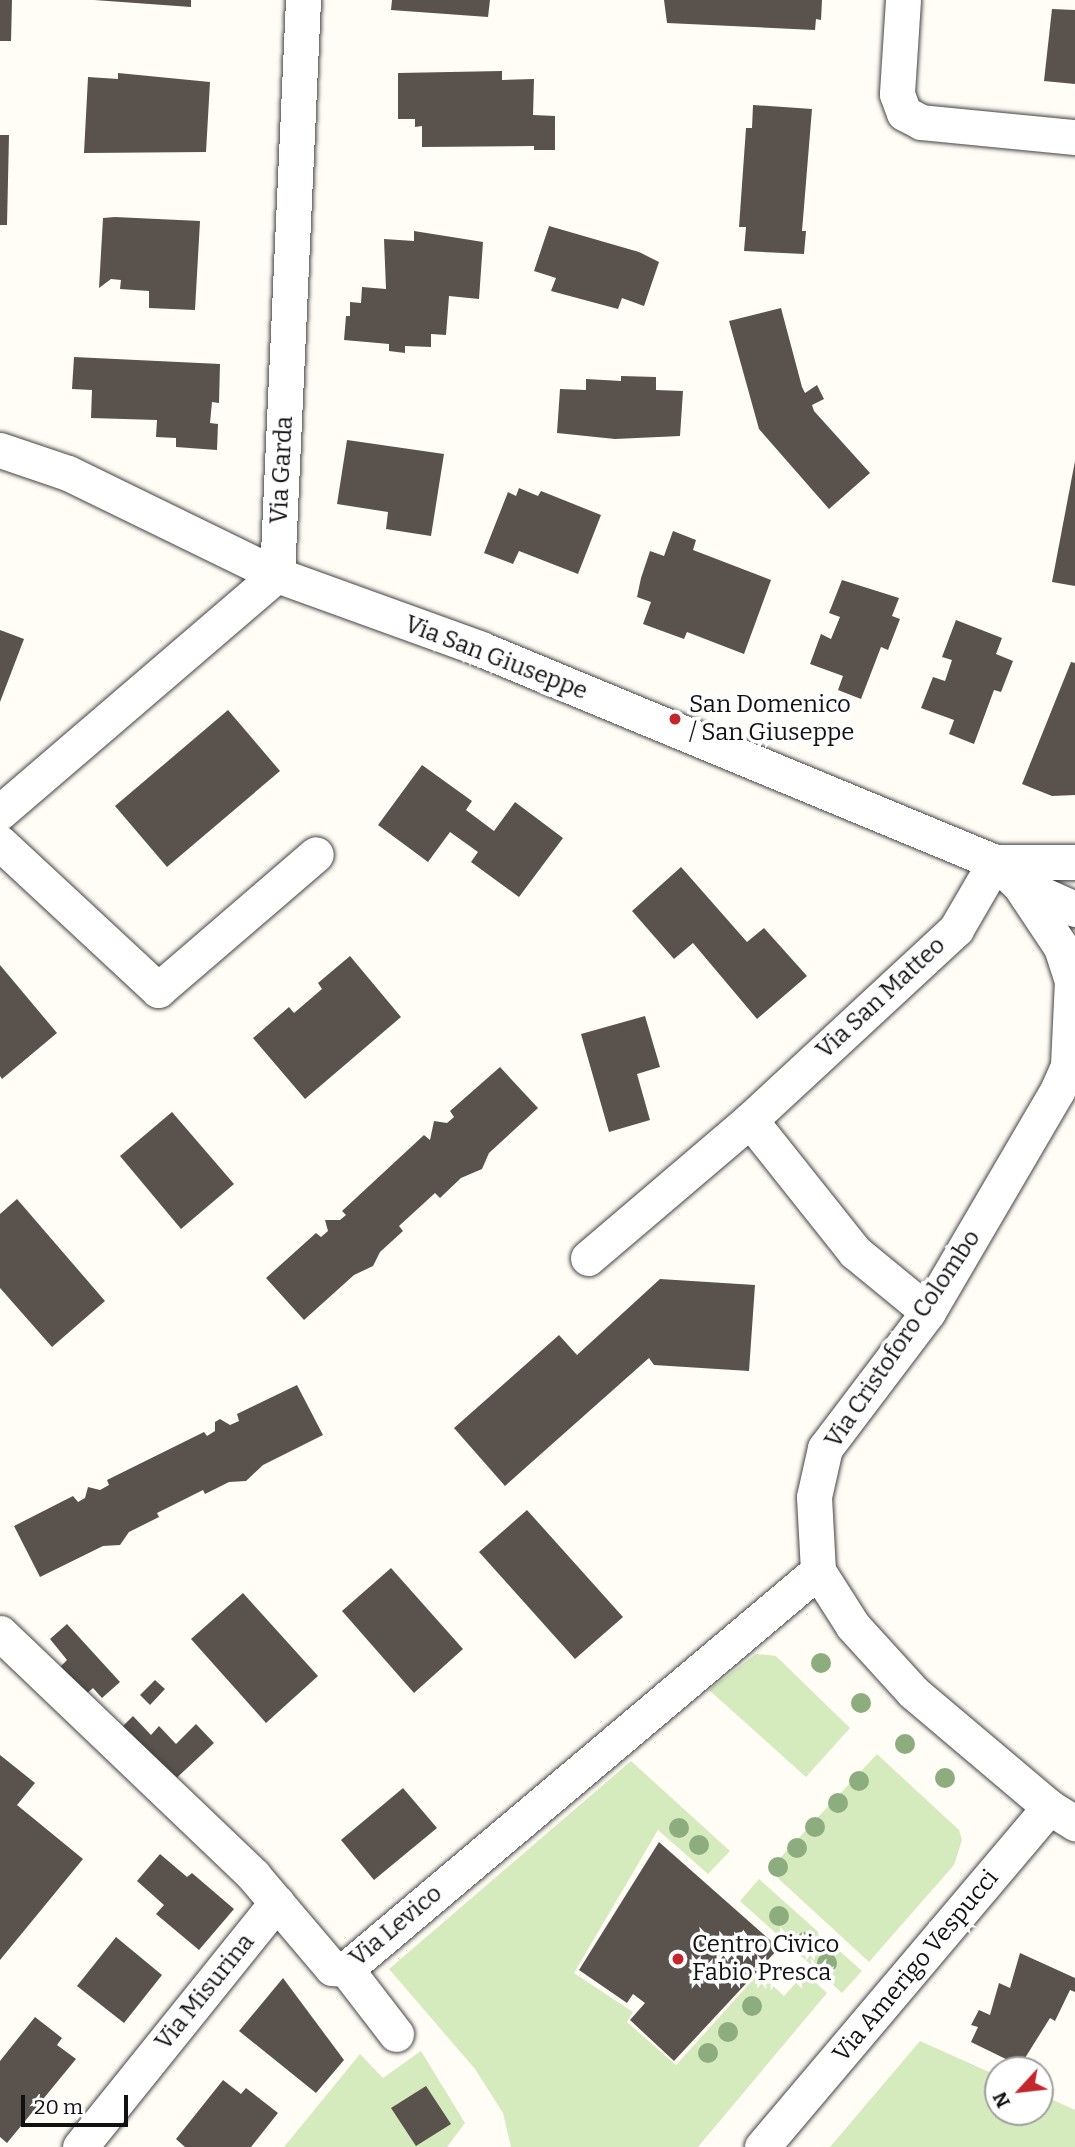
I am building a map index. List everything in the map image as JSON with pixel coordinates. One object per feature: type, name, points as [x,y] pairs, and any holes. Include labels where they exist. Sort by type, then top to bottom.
[{"type":"street","name":"Via Garda","points":[[277,575],[303,0]]},
{"type":"street","points":[[903,0],[897,94],[904,113],[921,122],[1075,137]]},
{"type":"street","name":"Via San Giuseppe","points":[[0,450],[68,473],[277,575],[481,649],[1014,869],[1075,909]]},
{"type":"street","points":[[0,812],[277,575]]},
{"type":"street","points":[[0,843],[158,990],[316,854]]},
{"type":"street","name":"Via San Giuseppe","points":[[1014,869],[1075,862]]},
{"type":"street","name":"Via San Giuseppe","points":[[1014,869],[1075,875]]},
{"type":"street","points":[[1014,869],[1060,947],[1072,980],[1071,1058]]},
{"type":"street","name":"Via San Matteo","points":[[588,1258],[750,1120],[956,929],[1014,869]]},
{"type":"street","name":"Via Cristoforo Colombo","points":[[1062,1815],[913,1692],[853,1626],[818,1571],[814,1497],[825,1448],[928,1312],[981,1226],[1071,1058]]},
{"type":"street","points":[[750,1120],[855,1252],[928,1312]]},
{"type":"street","name":"Via Levico","points":[[0,1633],[277,1902],[332,1968],[346,1969],[818,1571]]},
{"type":"street","name":"Via Amerigo Vespucci","points":[[762,2147],[1062,1815]]},
{"type":"street","name":"Via Misurina","points":[[80,2147],[277,1902]]},
{"type":"street","points":[[346,1969],[396,2034]]},
{"type":"green space","points":[[756,1654],[776,1656],[850,1728],[806,1777],[709,1690]]},
{"type":"green space","points":[[877,1754],[959,1830],[962,1840],[954,1865],[869,1962],[769,1870]]},
{"type":"green space","points":[[631,1761],[730,1851],[708,1874],[658,1830],[574,1973],[633,2012],[627,2022],[676,2065],[759,1973],[784,1996],[805,1973],[827,1993],[698,2147],[511,2147],[503,2113],[475,2069],[389,1969]]},
{"type":"green space","points":[[759,1879],[862,1971],[842,1993],[740,1901]]},
{"type":"green space","points":[[920,2041],[984,2070],[984,2126],[1054,2126],[1054,2100],[1075,2110],[1075,2147],[830,2147]]},
{"type":"green space","points":[[421,2051],[465,2123],[447,2147],[284,2147],[360,2054],[383,2078]]},
{"type":"building","points":[[0,0],[12,0],[11,41],[0,41]]},
{"type":"building","points":[[94,0],[191,0],[191,7]]},
{"type":"building","points":[[392,0],[490,0],[488,17],[391,10]]},
{"type":"building","points":[[664,0],[822,0],[821,20],[816,19],[815,30],[667,23]]},
{"type":"building","points":[[1052,9],[1075,10],[1075,84],[1044,81]]},
{"type":"building","points":[[502,71],[502,80],[534,79],[533,115],[555,116],[555,150],[534,150],[534,146],[422,147],[422,126],[415,127],[415,119],[398,119],[398,73]]},
{"type":"building","points":[[118,73],[210,82],[206,152],[84,153],[88,77],[118,79]]},
{"type":"building","points":[[753,105],[812,109],[802,231],[806,231],[804,254],[744,251],[746,227],[739,227],[746,128],[752,128]]},
{"type":"building","points":[[0,135],[9,135],[7,225],[0,225]]},
{"type":"building","points":[[103,218],[200,221],[195,310],[149,308],[149,291],[120,289],[121,280],[111,279],[99,288]]},
{"type":"building","points":[[549,226],[639,252],[659,262],[644,306],[622,298],[618,309],[551,291],[556,278],[534,271]]},
{"type":"building","points":[[414,231],[483,242],[479,299],[449,296],[446,335],[431,334],[431,347],[405,346],[405,353],[389,351],[389,344],[344,340],[346,316],[350,316],[350,302],[361,303],[362,287],[386,289],[384,239],[414,241]]},
{"type":"building","points":[[781,308],[802,387],[805,393],[817,385],[824,399],[812,405],[814,411],[870,473],[829,509],[759,429],[729,321]]},
{"type":"building","points":[[74,357],[220,364],[219,403],[212,402],[210,423],[218,424],[217,450],[176,447],[176,438],[156,437],[157,420],[91,418],[92,390],[72,389]]},
{"type":"building","points":[[621,376],[656,377],[656,390],[683,391],[680,436],[615,439],[557,433],[560,389],[586,390],[586,379],[621,381]]},
{"type":"building","points":[[347,440],[444,454],[431,536],[386,529],[388,512],[337,504]]},
{"type":"building","points":[[1075,461],[1075,586],[1052,582]]},
{"type":"building","points":[[519,488],[538,496],[541,491],[601,515],[578,574],[519,551],[513,564],[484,553],[508,492],[516,496]]},
{"type":"building","points":[[673,531],[696,540],[693,550],[771,580],[744,654],[687,632],[684,639],[643,624],[651,602],[637,597],[641,578],[650,551],[664,556]]},
{"type":"building","points":[[842,580],[899,598],[892,616],[900,619],[888,650],[881,647],[861,699],[838,690],[843,676],[810,664],[821,634],[831,639],[840,617],[829,613]]},
{"type":"building","points":[[956,620],[1002,638],[996,654],[1013,661],[1001,692],[994,690],[974,744],[949,734],[954,720],[921,708],[933,677],[945,681],[952,660],[942,657]]},
{"type":"building","points":[[0,630],[24,639],[0,702]]},
{"type":"building","points":[[1071,662],[1075,663],[1075,795],[1052,796],[1022,784]]},
{"type":"building","points":[[228,710],[280,771],[167,867],[115,806]]},
{"type":"building","points":[[422,765],[472,801],[466,810],[494,831],[515,802],[563,838],[519,897],[471,862],[478,852],[450,832],[428,862],[378,825]]},
{"type":"building","points":[[681,867],[747,942],[764,928],[807,976],[757,1019],[693,943],[674,959],[632,911]]},
{"type":"building","points":[[350,956],[401,1017],[305,1099],[253,1038],[289,1007],[294,1013],[322,989],[318,983]]},
{"type":"building","points":[[0,965],[57,1033],[2,1079],[0,1076]]},
{"type":"building","points":[[645,1016],[660,1067],[637,1074],[650,1120],[609,1132],[581,1034]]},
{"type":"building","points":[[500,1067],[538,1108],[489,1153],[482,1169],[461,1178],[440,1198],[435,1193],[399,1226],[403,1231],[380,1252],[373,1266],[354,1275],[304,1320],[266,1278],[316,1233],[321,1237],[328,1231],[325,1220],[340,1220],[346,1215],[342,1211],[424,1135],[430,1140],[434,1121],[447,1123],[454,1117],[450,1111]]},
{"type":"building","points":[[172,1112],[234,1184],[181,1229],[120,1156]]},
{"type":"building","points":[[17,1199],[105,1301],[52,1347],[0,1288],[0,1214]]},
{"type":"building","points":[[660,1279],[755,1285],[749,1371],[654,1365],[649,1358],[505,1486],[454,1428],[559,1335],[577,1355]]},
{"type":"building","points":[[297,1385],[323,1435],[263,1465],[246,1481],[229,1482],[205,1494],[203,1490],[157,1513],[159,1517],[129,1532],[120,1545],[103,1546],[40,1577],[14,1526],[73,1496],[78,1502],[85,1498],[88,1487],[100,1490],[109,1485],[107,1480],[204,1432],[207,1436],[215,1431],[215,1422],[220,1419],[230,1425],[239,1421],[237,1414]]},
{"type":"building","points":[[527,1510],[623,1617],[575,1659],[479,1552]]},
{"type":"building","points":[[391,1568],[463,1649],[414,1693],[342,1611]]},
{"type":"building","points":[[243,1593],[318,1676],[266,1723],[191,1639]]},
{"type":"building","points":[[67,1624],[120,1682],[102,1698],[93,1688],[84,1696],[57,1670],[67,1660],[50,1639]]},
{"type":"building","points":[[155,1680],[165,1689],[150,1705],[140,1695]]},
{"type":"building","points":[[133,1716],[151,1735],[159,1726],[176,1744],[196,1724],[214,1743],[169,1785],[116,1733]]},
{"type":"building","points":[[0,1755],[35,1783],[17,1805],[83,1859],[0,1960]]},
{"type":"building","points":[[403,1788],[437,1828],[374,1880],[341,1840]]},
{"type":"building","name":"Centro Civico Fabio Presca","points":[[659,1842],[779,1948],[674,2061],[630,2020],[645,2003],[633,1994],[627,2003],[579,1970]]},
{"type":"building","points":[[160,1854],[187,1877],[192,1873],[234,1909],[199,1950],[156,1914],[164,1905],[137,1881]]},
{"type":"building","points":[[116,1937],[162,1975],[124,2023],[77,1986]]},
{"type":"building","points":[[1020,1953],[1075,1978],[1075,1992],[1070,1990],[1055,2021],[1050,2018],[1026,2056],[1000,2056],[971,2042],[978,2027],[971,2025],[979,2010],[990,2015],[999,1983],[1010,1988]]},
{"type":"building","points":[[283,1978],[344,2060],[316,2093],[239,2031]]},
{"type":"building","points":[[35,2017],[62,2038],[57,2045],[76,2059],[7,2143],[0,2137],[0,2061]]},
{"type":"building","points":[[223,2080],[241,2094],[246,2088],[278,2113],[251,2147],[185,2147],[176,2139]]},
{"type":"building","points":[[426,2086],[451,2124],[416,2146],[391,2108]]},
{"type":"place","name":"San Domenico / San Giuseppe","points":[[675,719]]},
{"type":"place","name":"Centro Civico Fabio Presca","points":[[678,1959]]}]
